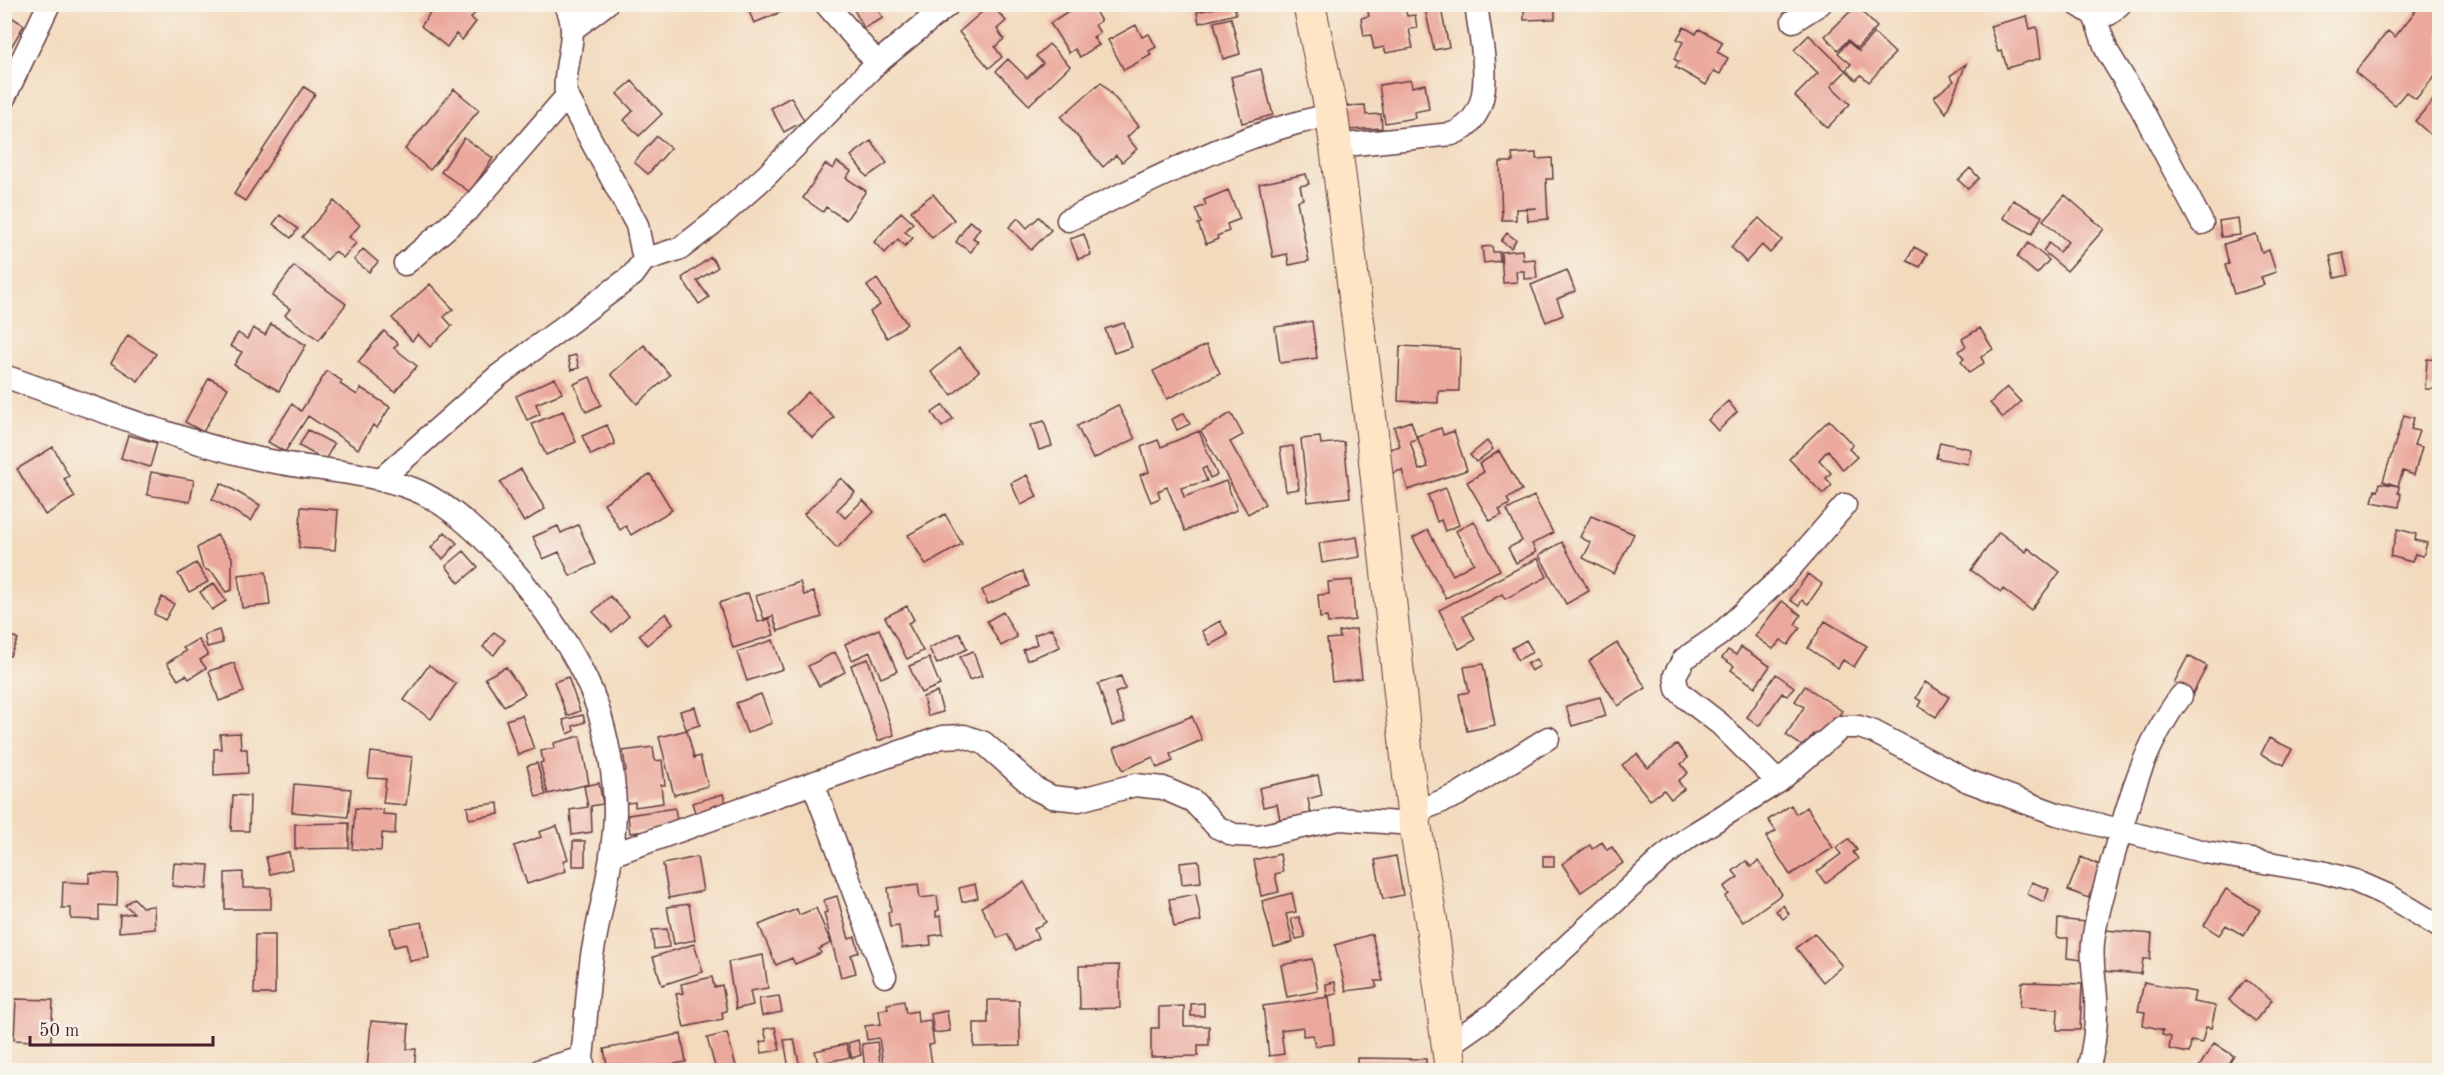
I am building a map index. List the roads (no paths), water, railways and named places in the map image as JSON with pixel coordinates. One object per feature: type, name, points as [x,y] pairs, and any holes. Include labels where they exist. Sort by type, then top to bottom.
[{"type":"street","points":[[4,98],[49,4]]},
{"type":"street","points":[[565,4],[573,29],[564,81],[567,96],[637,225],[644,260]]},
{"type":"street","points":[[573,29],[606,4]]},
{"type":"street","points":[[826,4],[877,63]]},
{"type":"street","points":[[380,480],[498,376],[633,275],[644,260],[681,248],[712,224],[766,176],[877,63],[949,4]]},
{"type":"street","points":[[1309,4],[1332,115],[1371,424],[1413,818],[1432,926],[1449,1058]]},
{"type":"street","points":[[1793,21],[1820,4]]},
{"type":"street","points":[[2086,10],[2109,14],[2120,4]]},
{"type":"street","points":[[2086,10],[2202,223]]},
{"type":"street","points":[[1336,146],[1452,134],[1464,129],[1477,114],[1485,79],[1478,11]]},
{"type":"street","points":[[405,264],[470,208],[567,96]]},
{"type":"street","points":[[1068,220],[1237,143],[1292,122],[1332,115]]},
{"type":"street","points":[[4,376],[183,439],[268,461],[380,480],[415,490],[451,513],[492,545],[522,581],[583,673],[597,706],[607,746],[615,811],[611,855],[592,959],[583,1064],[541,1071]]},
{"type":"street","points":[[1778,782],[1720,724],[1677,689],[1675,675],[1684,659],[1735,622],[1785,574],[1845,505]]},
{"type":"street","points":[[2088,1071],[2093,1053],[2096,1001],[2093,944],[2120,831],[2146,754],[2161,722],[2181,696]]},
{"type":"street","points":[[1449,1058],[1623,892],[1689,837],[1778,782],[1842,727],[1874,732],[1968,781],[2057,814],[2205,852],[2322,872],[2355,881],[2389,896],[2439,927]]},
{"type":"street","points":[[611,855],[942,737],[964,736],[984,742],[1036,789],[1052,798],[1079,800],[1135,785],[1162,788],[1193,801],[1217,826],[1234,835],[1259,836],[1339,819],[1413,818],[1457,795],[1548,738]]},
{"type":"street","points":[[813,783],[885,976]]}]
